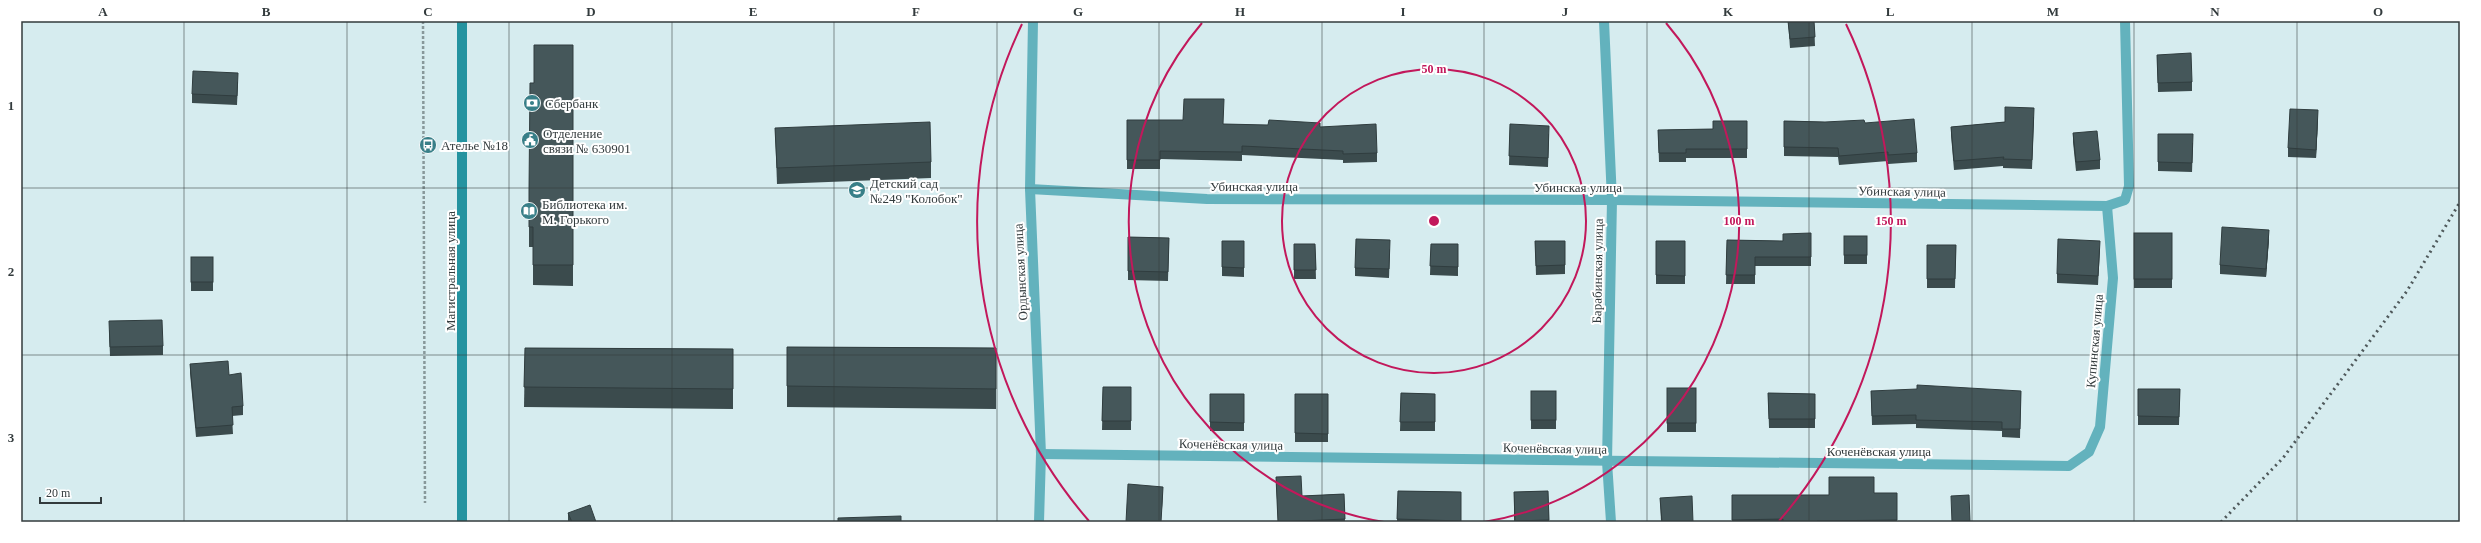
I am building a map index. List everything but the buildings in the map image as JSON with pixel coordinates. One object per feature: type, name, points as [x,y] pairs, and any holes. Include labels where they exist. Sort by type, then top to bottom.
[{"type":"main road","name":"Магистральная улица","points":[[462,21],[462,522]]},
{"type":"street","name":"Ордынская улица","points":[[1033,21],[1030,189],[1041,454],[1039,522]]},
{"type":"street","name":"Барабинская улица","points":[[1604,21],[1612,200],[1607,462],[1611,522]]},
{"type":"street","name":"Убинская улица","points":[[1030,189],[1207,199],[1612,200],[2107,206],[2125,200],[2129,186],[2125,21]]},
{"type":"street","name":"Купинская улица","points":[[2069,466],[2089,452],[2100,427],[2113,278],[2107,206]]},
{"type":"street","name":"Коченёвская улица","points":[[1041,454],[1607,462],[2069,466]]},
{"type":"path","points":[[423,21],[425,503]]},
{"type":"railway","points":[[2221,522],[2283,458],[2407,291],[2460,202]]},
{"type":"place","name":"Сбербанк","points":[[532,103]]},
{"type":"place","name":"Отделение связи № 630901","points":[[530,140]]},
{"type":"place","name":"Ателье №18","points":[[428,145]]},
{"type":"place","name":"Детский сад №249 \"Колобок\"","points":[[857,190]]},
{"type":"place","name":"Библиотека им. М. Горького","points":[[529,211]]}]
